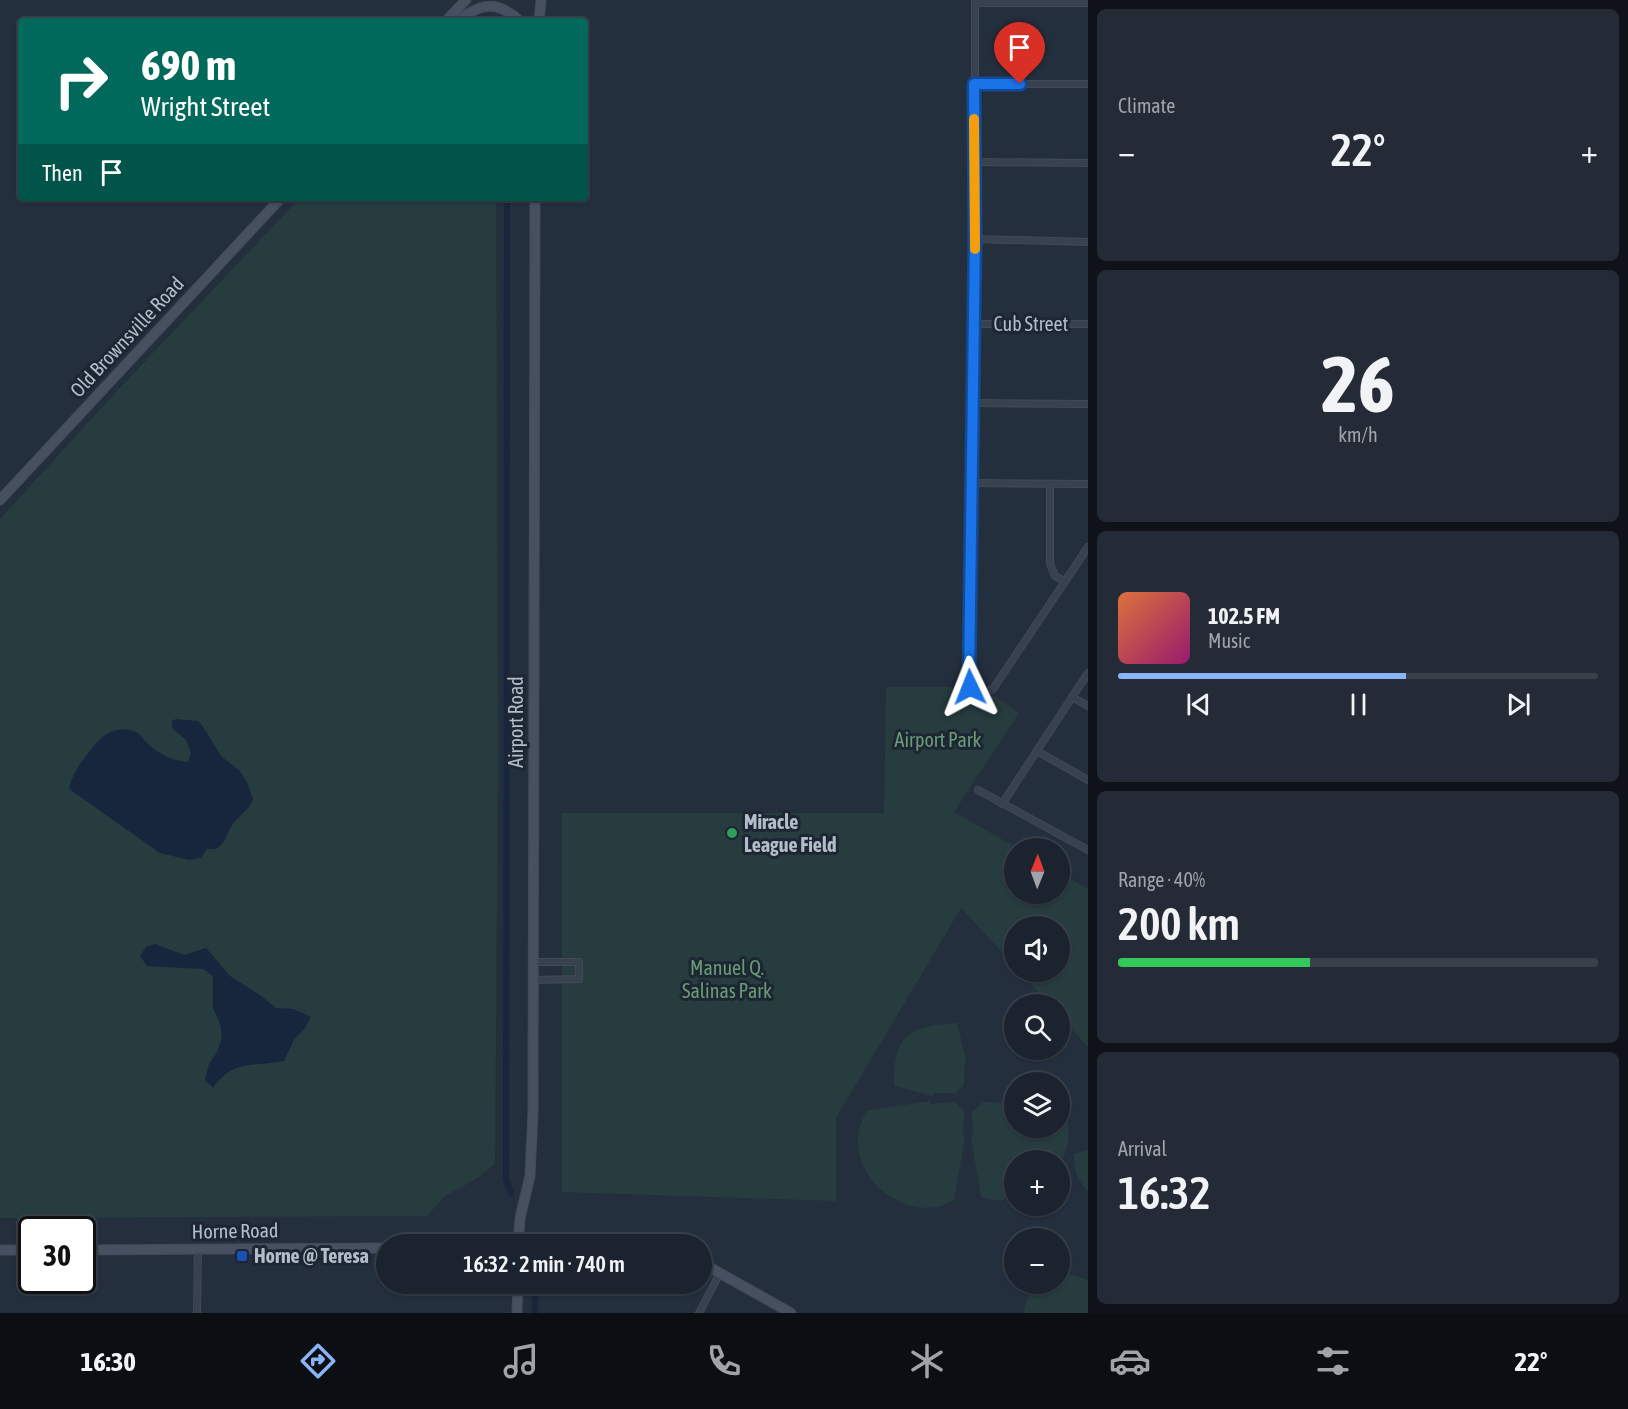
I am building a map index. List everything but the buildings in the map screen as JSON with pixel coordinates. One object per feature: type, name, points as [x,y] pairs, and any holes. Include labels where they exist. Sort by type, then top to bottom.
[{"type":"street","points":[[449,18],[466,0]]},
{"type":"street","points":[[539,18],[541,0]]},
{"type":"street","points":[[1088,3],[975,1],[975,240],[969,679],[970,687],[976,693],[984,693],[993,689],[1088,547]]},
{"type":"street","points":[[462,18],[473,9],[487,5],[511,12],[516,18]]},
{"type":"street","points":[[974,84],[1088,84]]},
{"type":"street","points":[[974,162],[1088,163]]},
{"type":"street","name":"Old Brownsville Road","points":[[0,500],[277,201]]},
{"type":"street","name":"Airport Road","points":[[519,1234],[520,1218],[530,1176],[532,1152],[535,201]]},
{"type":"street","points":[[975,240],[1088,242]]},
{"type":"street","name":"Cub Street","points":[[973,324],[1088,324]]},
{"type":"street","points":[[972,403],[1088,404]]},
{"type":"street","points":[[972,483],[1088,484]]},
{"type":"street","points":[[1050,484],[1050,564],[1055,576],[1064,581]]},
{"type":"street","points":[[1002,804],[1088,673]]},
{"type":"street","points":[[1072,697],[1088,706]]},
{"type":"street","points":[[1037,751],[1088,780]]},
{"type":"street","points":[[978,790],[1088,850]]},
{"type":"street","points":[[533,962],[579,962],[579,980],[533,980]]},
{"type":"street","name":"Horne Road","points":[[96,1250],[376,1248]]},
{"type":"street","points":[[197,1313],[198,1249]]},
{"type":"street","points":[[0,1250],[18,1250]]},
{"type":"street","points":[[712,1269],[791,1313]]},
{"type":"street","points":[[699,1313],[720,1273]]},
{"type":"street","points":[[517,1313],[518,1294]]},
{"type":"green space","points":[[297,201],[496,201],[498,760],[495,1164],[476,1179],[445,1196],[427,1216],[18,1216],[18,1218],[0,1218],[0,519],[117,391]]},
{"type":"green space","name":"Manuel Q. Salinas Park","points":[[886,687],[966,687],[971,695],[980,698],[993,695],[1019,713],[954,812],[1004,840],[1004,904],[1070,904],[1070,878],[1088,889],[1088,1047],[1070,1027],[1070,994],[1040,994],[1029,982],[1070,982],[1070,916],[1004,916],[1004,954],[961,908],[836,1118],[836,1201],[562,1192],[562,813],[884,813]]},
{"type":"green space","points":[[957,1023],[966,1060],[964,1085],[955,1093],[934,1093],[933,1096],[894,1086],[897,1055],[907,1036],[927,1027]]},
{"type":"green space","points":[[929,1101],[930,1104],[955,1102],[964,1111],[963,1136],[965,1138],[954,1200],[940,1206],[925,1208],[910,1206],[896,1200],[872,1180],[859,1153],[858,1137],[866,1111]]},
{"type":"green space","points":[[983,1102],[1004,1103],[1004,1138],[1068,1138],[1066,1150],[1004,1150],[1004,1200],[981,1197],[971,1137],[973,1136],[972,1112]]},
{"type":"green space","points":[[1088,1150],[1088,1192],[1081,1184],[1077,1174],[1074,1154]]},
{"type":"green space","points":[[1070,1275],[1088,1280],[1088,1313],[1024,1313],[1030,1294],[1070,1294]]},
{"type":"water","points":[[176,719],[198,721],[202,725],[221,756],[240,771],[253,799],[249,807],[232,825],[221,846],[207,849],[201,858],[189,860],[160,853],[69,789],[78,767],[96,743],[117,730],[136,732],[160,753],[188,762],[191,753],[186,740],[172,728],[172,721]]},
{"type":"water","points":[[155,944],[184,955],[206,948],[230,976],[276,1008],[294,1009],[311,1017],[294,1040],[284,1061],[236,1068],[228,1072],[213,1088],[205,1080],[209,1064],[222,1038],[220,1024],[213,1008],[213,976],[203,969],[147,966],[140,956],[146,947]]},
{"type":"waterway","points":[[507,201],[506,1179],[511,1194]]},
{"type":"waterway","points":[[535,1294],[535,1313]]},
{"type":"slow traffic","points":[[974,119],[975,249]]},
{"type":"place","name":"Miracle League Field","points":[[732,833]]},
{"type":"place","name":"Horne @ Teresa","points":[[242,1256]]},
{"type":"route","points":[[970,687],[975,240],[974,84],[1020,84]]},
{"type":"park label","name":"Airport Park","points":[[938,740]]}]
